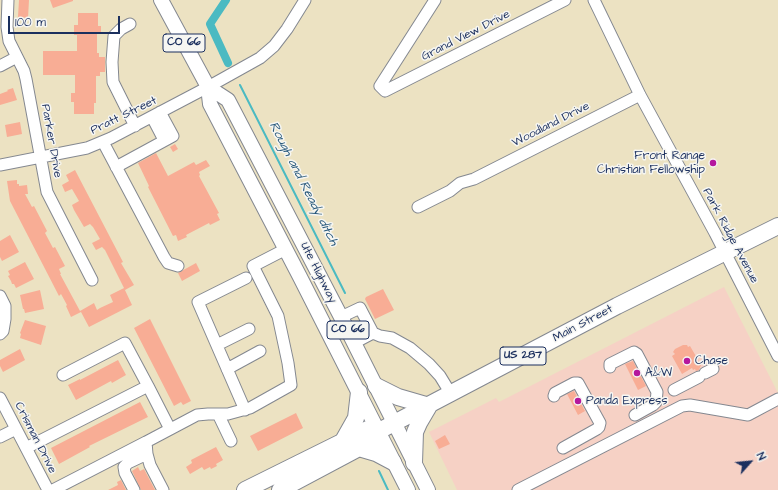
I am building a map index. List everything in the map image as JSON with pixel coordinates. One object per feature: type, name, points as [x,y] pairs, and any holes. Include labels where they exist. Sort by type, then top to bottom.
[{"type":"highway","name":"US 287","points":[[724,252],[778,226]]},
{"type":"highway","name":"Main Street","points":[[280,490],[374,440],[379,431],[617,306],[724,252]]},
{"type":"highway","points":[[376,386],[398,397],[429,406],[415,432],[414,463]]},
{"type":"highway","points":[[343,441],[356,418],[358,392]]},
{"type":"highway","name":"Main Street","points":[[245,490],[368,429],[379,431]]},
{"type":"highway","points":[[359,448],[376,453],[393,462]]},
{"type":"main road","name":"Ute Highway","points":[[161,0],[208,87],[210,104],[286,249],[408,490]]},
{"type":"main road","name":"Ute Highway","points":[[208,87],[228,100],[341,317],[428,490]]},
{"type":"street","name":"Parker Drive","points":[[8,0],[7,27],[9,41],[26,79],[47,192],[92,280]]},
{"type":"street","name":"Pratt Street","points":[[0,165],[80,150],[103,142],[208,87],[260,58],[274,46],[287,29],[305,0]]},
{"type":"street","name":"Grand View Drive","points":[[435,0],[380,86],[385,91],[565,0]]},
{"type":"street","name":"Park Ridge Avenue","points":[[594,0],[640,94],[778,356]]},
{"type":"street","points":[[130,24],[117,32],[114,36],[112,62],[114,82],[135,126]]},
{"type":"street","points":[[0,66],[17,57]]},
{"type":"street","name":"Woodland Drive","points":[[418,207],[450,191],[460,183],[474,179],[640,94]]},
{"type":"street","points":[[116,167],[169,138],[156,114]]},
{"type":"street","points":[[103,142],[164,257],[172,266],[178,266]]},
{"type":"street","points":[[53,490],[197,415],[228,414],[245,410],[291,385],[278,316],[253,266],[286,249]]},
{"type":"street","points":[[245,410],[198,302],[246,278]]},
{"type":"street","points":[[0,296],[5,306],[5,319],[3,331],[0,334]]},
{"type":"street","points":[[341,317],[360,308],[373,333],[392,338],[410,348],[440,376],[451,394]]},
{"type":"street","points":[[217,345],[249,329]]},
{"type":"street","points":[[354,343],[373,333]]},
{"type":"street","points":[[63,375],[125,344],[170,429]]},
{"type":"street","points":[[227,369],[260,352]]},
{"type":"street","points":[[610,367],[610,364],[634,352],[637,354],[657,392],[656,402],[635,415]]},
{"type":"street","points":[[674,390],[706,373]]},
{"type":"street","points":[[554,396],[555,393],[574,383],[578,383],[600,423],[597,429],[563,448]]},
{"type":"street","points":[[26,448],[148,386]]},
{"type":"street","name":"Crisman Drive","points":[[0,398],[48,490]]},
{"type":"street","points":[[518,490],[682,406],[690,405],[748,414],[778,399]]},
{"type":"street","points":[[218,414],[231,441]]},
{"type":"street","points":[[0,437],[16,429]]},
{"type":"street","points":[[146,442],[150,464],[164,490]]},
{"type":"street","points":[[134,490],[124,473],[124,467],[128,463],[147,454]]},
{"type":"shaded area","points":[[724,287],[778,393],[778,490],[457,490],[429,432],[496,398],[499,402]]},
{"type":"building","points":[[19,0],[29,0],[28,18],[18,17]]},
{"type":"building","points":[[50,0],[73,0],[73,1],[53,8]]},
{"type":"building","points":[[78,13],[98,13],[98,26],[101,26],[101,34],[97,34],[97,53],[99,53],[99,57],[105,57],[105,72],[100,72],[100,76],[96,76],[96,103],[94,103],[94,114],[74,114],[74,102],[71,102],[71,93],[75,93],[75,75],[43,75],[43,51],[77,51],[77,35],[74,35],[74,25],[78,25]]},
{"type":"building","points":[[13,88],[17,100],[0,105],[0,94]]},
{"type":"building","points":[[20,122],[22,134],[7,137],[5,125]]},
{"type":"building","points":[[175,144],[178,149],[173,152],[170,147]]},
{"type":"building","points":[[156,153],[168,176],[194,162],[196,165],[206,160],[210,166],[199,172],[199,176],[219,213],[217,214],[220,220],[210,225],[209,223],[178,241],[176,235],[173,236],[148,187],[149,186],[138,163]]},
{"type":"building","points":[[75,170],[123,262],[121,263],[134,285],[125,290],[105,250],[102,247],[96,250],[92,243],[100,239],[93,227],[90,224],[84,227],[74,210],[72,205],[79,201],[72,189],[65,192],[62,185],[69,181],[66,175]]},
{"type":"building","points":[[17,180],[17,184],[19,184],[19,186],[27,185],[28,194],[25,194],[32,207],[34,206],[47,231],[45,233],[53,248],[55,247],[65,266],[59,269],[60,274],[80,311],[94,303],[97,310],[113,302],[110,295],[124,288],[132,305],[89,327],[81,312],[71,317],[66,306],[67,305],[61,294],[59,296],[10,201],[7,181]]},
{"type":"building","points":[[10,235],[19,252],[2,261],[0,257],[0,241]]},
{"type":"building","points":[[25,262],[34,279],[16,288],[8,276],[10,275],[8,271]]},
{"type":"building","points":[[196,263],[200,271],[182,281],[178,273]]},
{"type":"building","points":[[383,289],[394,310],[375,319],[365,299],[366,297]]},
{"type":"building","points":[[40,290],[44,309],[25,313],[20,295]]},
{"type":"building","points":[[150,319],[191,401],[183,405],[181,402],[174,406],[134,328]]},
{"type":"building","points":[[25,320],[46,326],[41,345],[20,338],[20,333]]},
{"type":"building","name":"Chase","points":[[683,345],[687,345],[688,347],[690,346],[701,365],[699,370],[696,371],[692,368],[682,374],[672,356],[675,354],[673,352],[675,349]]},
{"type":"building","points":[[20,349],[25,360],[3,372],[0,366],[0,360]]},
{"type":"building","points":[[118,360],[126,375],[112,383],[111,381],[76,400],[68,385]]},
{"type":"building","points":[[633,361],[646,386],[638,390],[625,364]]},
{"type":"building","points":[[574,391],[585,411],[578,415],[567,394]]},
{"type":"building","points":[[140,402],[148,417],[89,446],[90,447],[59,464],[51,448]]},
{"type":"building","points":[[296,413],[303,428],[258,451],[250,436]]},
{"type":"building","points":[[445,435],[450,444],[439,449],[435,441]]},
{"type":"building","points":[[216,447],[223,460],[211,469],[210,467],[204,470],[202,467],[190,474],[186,467],[192,463],[191,460]]},
{"type":"building","points":[[138,467],[140,471],[144,469],[155,490],[141,490],[132,471]]},
{"type":"building","points":[[121,480],[126,490],[108,490],[118,485],[117,482]]},
{"type":"waterway","name":"Rough and Ready ditch","points":[[226,0],[210,24],[228,63]]},
{"type":"waterway","name":"Rough and Ready ditch","points":[[240,85],[345,293]]},
{"type":"waterway","name":"Rough and Ready ditch","points":[[379,471],[388,490]]},
{"type":"place","name":"Front Range Christian Fellowship","points":[[713,163]]},
{"type":"place","name":"Chase","points":[[687,361]]},
{"type":"place","name":"A&W","points":[[637,373]]},
{"type":"place","name":"Panda Express","points":[[578,401]]}]
